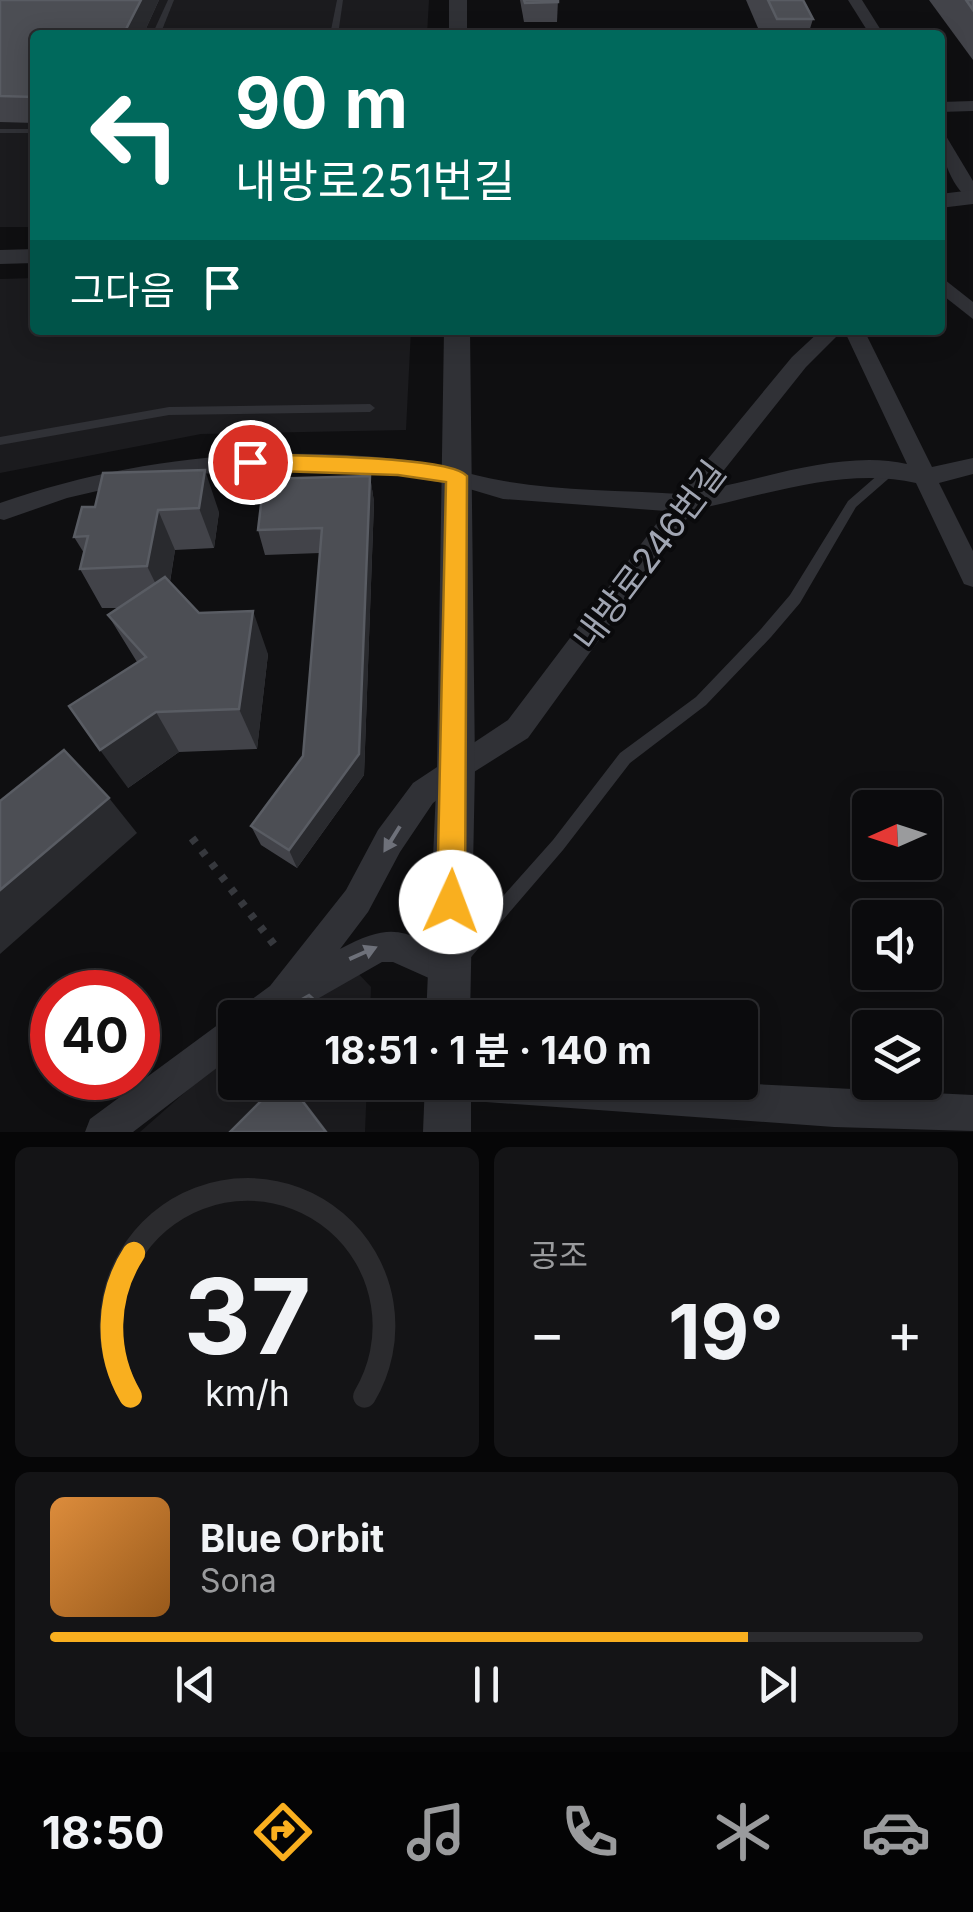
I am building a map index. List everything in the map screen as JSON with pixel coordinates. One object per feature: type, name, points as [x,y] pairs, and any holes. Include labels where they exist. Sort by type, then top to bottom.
[{"type":"street","points":[[458,0],[458,30]]},
{"type":"street","points":[[855,0],[873,30]]},
{"type":"street","points":[[945,107],[973,106]]},
{"type":"street","points":[[945,148],[973,196],[945,200]]},
{"type":"street","points":[[0,256],[30,256]]},
{"type":"street","points":[[945,289],[971,307]]},
{"type":"street","points":[[448,1000],[456,766],[456,335]]},
{"type":"street","name":"내방로246번길","points":[[276,1000],[357,901],[389,841],[423,793],[456,766],[518,729],[685,503],[798,362],[828,335]]},
{"type":"street","points":[[856,335],[973,578]]},
{"type":"street","points":[[4,511],[64,490],[153,470],[250,462],[398,467],[456,476],[504,490],[685,503],[838,472],[893,469],[927,477],[973,466]]},
{"type":"street","points":[[283,1000],[379,946],[393,946],[448,970]]},
{"type":"street","points":[[103,1132],[218,1046]]},
{"type":"street","points":[[447,1132],[448,1100]]},
{"type":"street","points":[[700,1100],[834,1110],[973,1114]]},
{"type":"lane","points":[[158,30],[171,0]]},
{"type":"lane","points":[[335,30],[340,0]]},
{"type":"lane","points":[[0,131],[30,131]]},
{"type":"lane","points":[[0,440],[170,411],[370,408]]},
{"type":"lane","points":[[448,970],[536,872],[625,758],[701,701],[766,633],[794,599],[852,504],[893,469]]},
{"type":"path","points":[[192,838],[279,945],[270,1000]]},
{"type":"shaded area","points":[[0,0],[429,0],[427,30],[30,30],[30,227],[0,227]]},
{"type":"shaded area","points":[[30,278],[30,335],[411,335],[406,430],[201,434],[0,473],[0,279]]},
{"type":"shaded area","points":[[353,968],[371,987],[371,1000],[299,1000]]},
{"type":"shaded area","points":[[218,1063],[218,1100],[366,1100],[365,1132],[140,1132]]},
{"type":"building","points":[[0,0],[141,0],[126,30],[30,30],[30,97],[0,96]]},
{"type":"building","points":[[524,0],[558,0],[558,2],[525,3]]},
{"type":"building","points":[[768,0],[803,0],[813,19],[777,19]]},
{"type":"building","points":[[205,470],[199,508],[158,510],[147,566],[80,569],[88,536],[74,537],[82,507],[95,507],[103,473]]},
{"type":"building","points":[[370,476],[359,754],[289,850],[251,826],[303,756],[322,528],[258,530],[264,479]]},
{"type":"building","points":[[165,577],[199,613],[253,611],[239,709],[156,712],[100,750],[69,706],[146,657],[108,615]]},
{"type":"building","points":[[64,750],[109,798],[0,890],[0,801]]},
{"type":"building","points":[[262,1100],[302,1100],[326,1132],[230,1132]]},
{"type":"route","points":[[250,462],[398,467],[456,476],[456,740],[451,902]]}]
